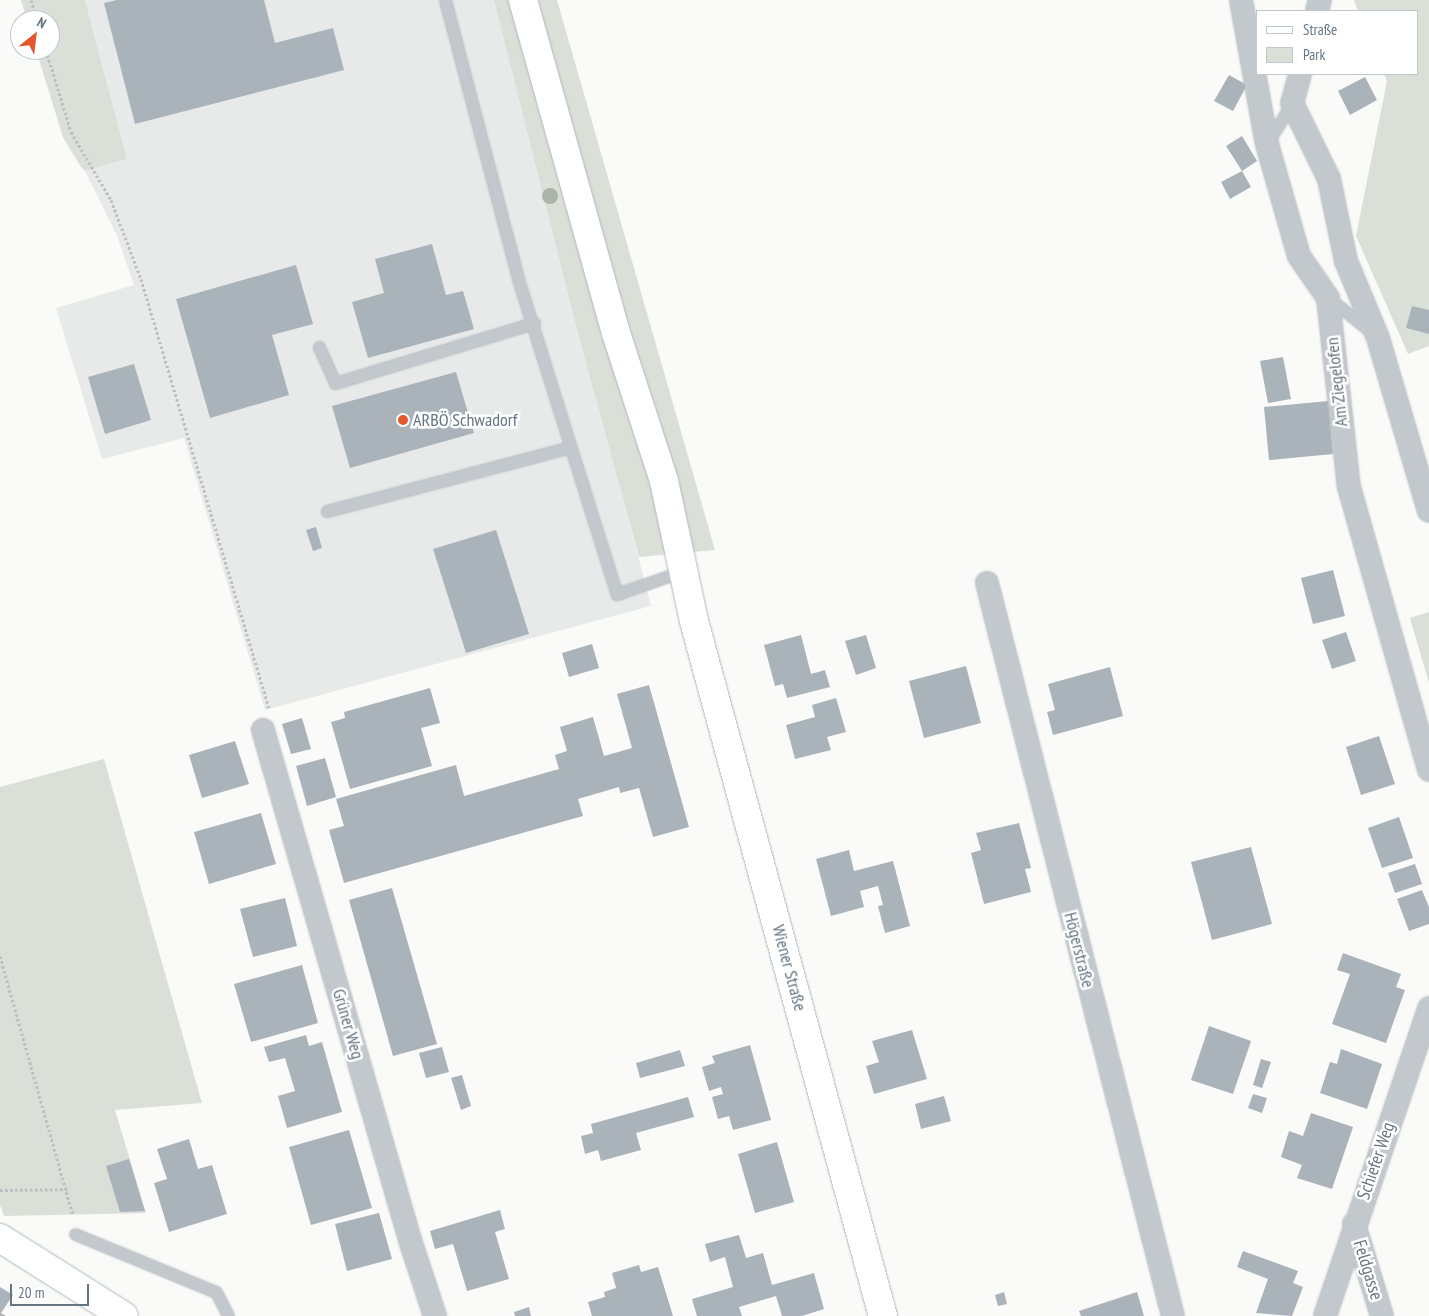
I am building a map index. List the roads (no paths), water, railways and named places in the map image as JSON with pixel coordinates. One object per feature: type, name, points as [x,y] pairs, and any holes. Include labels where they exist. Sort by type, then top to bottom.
[{"type":"main road","name":"Wiener Straße","points":[[523,0],[616,334],[664,481],[694,621],[883,1316]]},
{"type":"main road","points":[[0,1238],[124,1316]]},
{"type":"street","name":"Am Ziegelofen","points":[[1241,0],[1256,74]]},
{"type":"street","name":"Am Ziegelofen","points":[[1256,75],[1267,144],[1299,256],[1328,298],[1349,488],[1429,770]]},
{"type":"street","points":[[1300,75],[1292,103],[1329,179],[1346,261],[1378,338],[1429,511]]},
{"type":"street","name":"Högerstraße","points":[[987,583],[1174,1316]]},
{"type":"street","name":"Grüner Weg","points":[[263,730],[410,1240],[435,1316]]},
{"type":"street","name":"Schiefer Weg","points":[[1325,1316],[1354,1224],[1429,1008]]},
{"type":"street","name":"Feldgasse","points":[[1354,1224],[1382,1316]]},
{"type":"lane","points":[[445,0],[518,279],[534,323],[617,594],[683,571]]},
{"type":"lane","points":[[1267,144],[1292,103]]},
{"type":"lane","points":[[1328,298],[1378,338]]},
{"type":"lane","points":[[319,348],[335,383],[534,323]]},
{"type":"lane","points":[[328,511],[571,447]]},
{"type":"lane","points":[[75,1234],[216,1292],[228,1316]]},
{"type":"place","name":"ARBÖ Schwadorf","points":[[403,420]]}]
